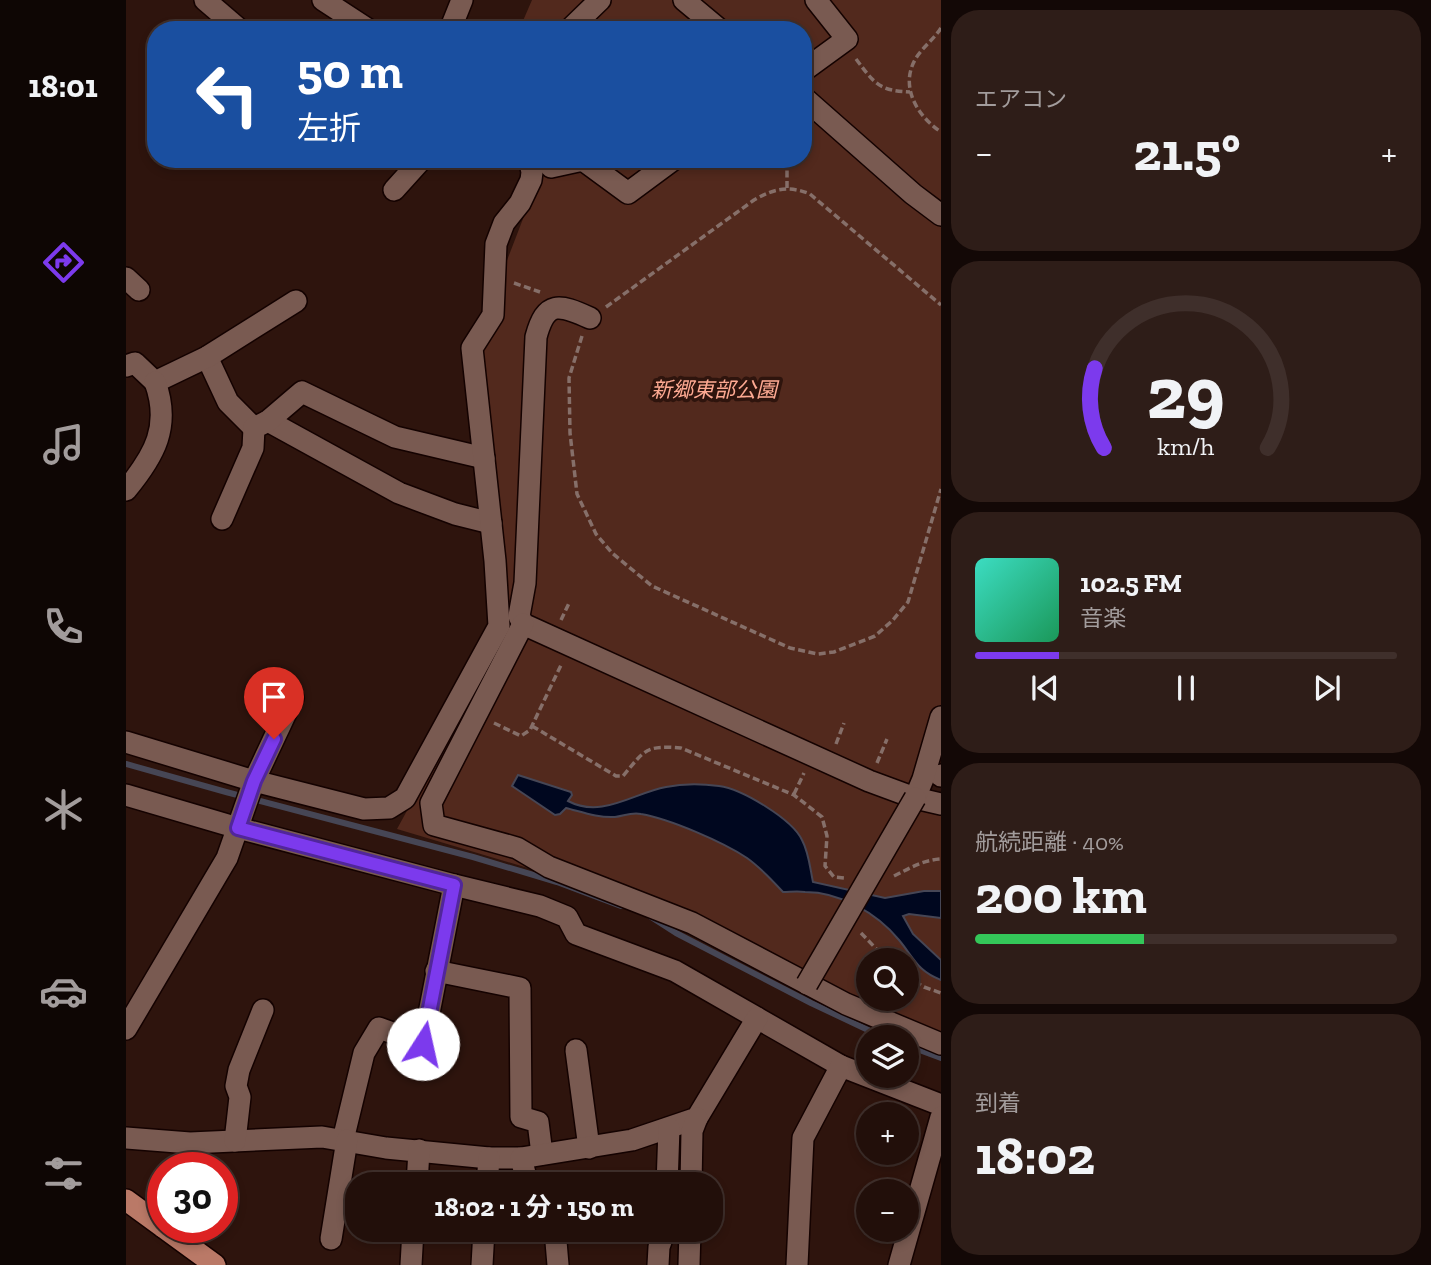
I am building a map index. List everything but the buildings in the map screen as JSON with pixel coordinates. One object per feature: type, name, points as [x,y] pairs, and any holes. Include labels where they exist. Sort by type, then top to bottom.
[{"type":"main road","points":[[126,1200],[147,1215]]},
{"type":"main road","points":[[185,1243],[215,1265]]},
{"type":"street","points":[[205,0],[230,21]]},
{"type":"street","points":[[323,0],[350,21]]},
{"type":"street","points":[[454,21],[462,0]]},
{"type":"street","points":[[578,21],[600,0]]},
{"type":"street","points":[[684,0],[709,21]]},
{"type":"street","points":[[812,65],[847,40],[816,0]]},
{"type":"street","points":[[812,105],[913,194],[941,215]]},
{"type":"street","points":[[394,190],[414,168]]},
{"type":"street","points":[[514,619],[491,523],[472,348],[493,315],[496,244],[504,223],[520,203],[531,180],[531,168]]},
{"type":"street","points":[[594,168],[628,193],[662,168]]},
{"type":"street","points":[[155,382],[206,356],[296,301]]},
{"type":"street","points":[[590,318],[569,308],[557,306],[548,310],[539,325],[536,337],[526,583],[477,714],[431,803],[434,825],[517,848],[550,867],[692,923],[807,984],[894,1026],[941,1044]]},
{"type":"street","points":[[206,356],[228,402],[261,425],[399,493],[455,514],[491,523]]},
{"type":"street","points":[[126,366],[135,363],[155,382],[163,416],[149,458],[126,490]]},
{"type":"street","points":[[222,519],[261,425],[302,392],[395,437],[484,458]]},
{"type":"street","points":[[126,742],[252,784],[364,810],[389,808],[405,798],[499,626],[514,619],[859,776],[915,798],[941,804]]},
{"type":"street","points":[[126,1028],[227,858],[252,784],[293,698]]},
{"type":"street","points":[[807,984],[915,798],[941,717]]},
{"type":"street","points":[[126,795],[540,906],[567,917],[576,934],[675,971],[841,1066],[941,1105]]},
{"type":"street","points":[[331,1239],[345,1140],[364,1053],[379,1028],[423,1044],[454,885]]},
{"type":"street","points":[[436,971],[520,988],[521,1117],[538,1122],[529,1172]]},
{"type":"street","points":[[236,1141],[240,1097],[236,1086],[262,1010]]},
{"type":"street","points":[[691,1172],[692,1131],[696,1118],[757,1018]]},
{"type":"street","points":[[576,1051],[589,1148]]},
{"type":"street","points":[[797,1265],[803,1138],[841,1066]]},
{"type":"street","points":[[899,1265],[941,1117]]},
{"type":"street","points":[[126,1138],[190,1143],[322,1138],[386,1148],[489,1158],[531,1156],[632,1140],[696,1118]]},
{"type":"street","points":[[667,1172],[669,1128]]},
{"type":"street","points":[[417,1172],[419,1150]]},
{"type":"street","points":[[488,1172],[489,1158]]},
{"type":"street","points":[[411,1265],[413,1242]]},
{"type":"street","points":[[482,1265],[483,1242]]},
{"type":"street","points":[[556,1242],[558,1265]]},
{"type":"street","points":[[658,1265],[660,1242]]},
{"type":"street","points":[[689,1265],[690,1242]]},
{"type":"path","points":[[941,28],[915,60],[910,81],[910,92],[921,115],[941,132]]},
{"type":"path","points":[[860,64],[877,84],[891,91],[910,92]]},
{"type":"path","points":[[787,168],[787,188]]},
{"type":"path","points":[[941,305],[810,194],[787,188],[772,190],[754,200],[590,318],[576,351],[569,378],[570,433],[577,494],[596,534],[612,553],[652,586],[790,648],[818,654],[834,652],[875,636],[892,621],[908,602],[941,489]]},
{"type":"path","points":[[512,283],[543,293]]},
{"type":"path","points":[[477,714],[520,736],[530,730],[570,645]]},
{"type":"path","points":[[532,726],[616,776],[623,776],[647,749],[661,746],[681,748],[794,795],[822,817],[827,836],[825,866],[834,877],[853,879]]},
{"type":"path","points":[[882,878],[895,876],[931,859],[941,859]]},
{"type":"path","points":[[919,984],[941,993]]},
{"type":"green space","name":"新郷東部公園","points":[[532,0],[941,0],[941,752],[930,791],[932,796],[941,798],[941,1049],[919,1039],[919,1025],[891,1025],[861,1011],[919,1011],[919,948],[856,948],[856,1009],[710,939],[558,877],[397,829],[509,624],[497,485],[480,345],[501,276],[543,168],[812,168],[812,21],[523,21]]},
{"type":"water","points":[[518,775],[571,792],[568,801],[593,807],[617,803],[678,785],[729,788],[765,806],[797,832],[806,850],[813,882],[885,898],[924,891],[941,891],[941,918],[909,914],[903,916],[913,934],[941,960],[941,980],[919,966],[919,948],[905,948],[890,930],[869,913],[831,896],[783,892],[747,858],[696,832],[637,814],[602,817],[566,808],[555,815],[512,786]]},
{"type":"waterway","points":[[126,764],[473,857],[557,882],[621,906]]},
{"type":"waterway","points":[[648,915],[676,933],[858,1025]]},
{"type":"waterway","points":[[919,1050],[941,1058]]},
{"type":"route","points":[[274,739],[254,781],[238,828],[454,885],[423,1044]]}]
